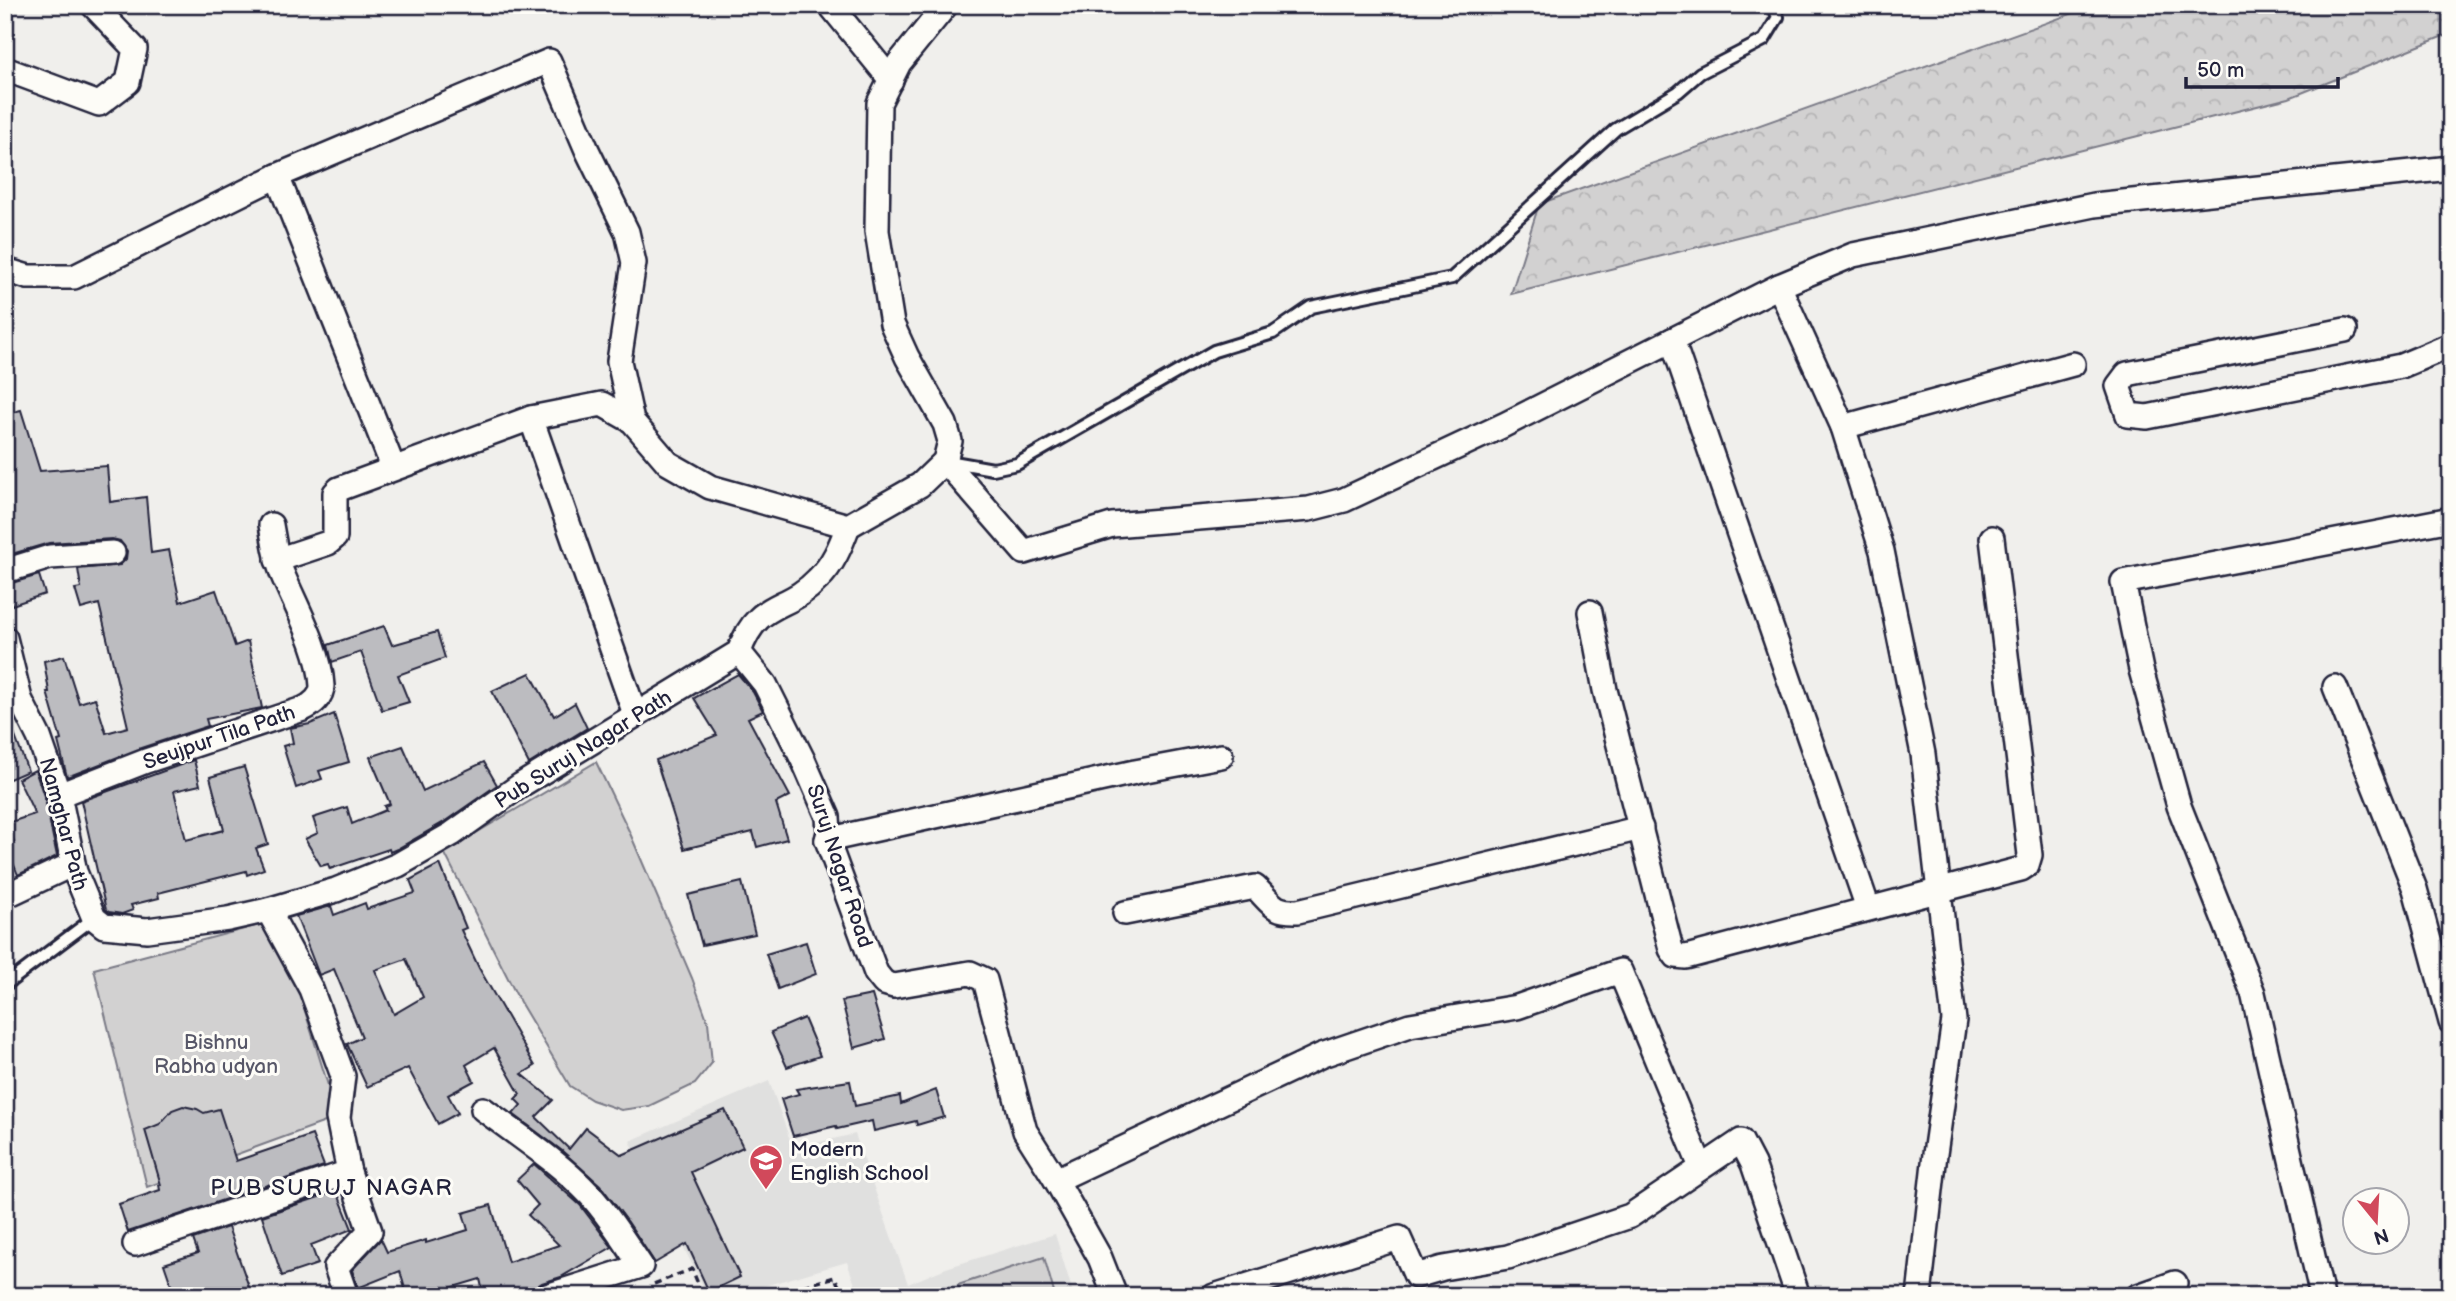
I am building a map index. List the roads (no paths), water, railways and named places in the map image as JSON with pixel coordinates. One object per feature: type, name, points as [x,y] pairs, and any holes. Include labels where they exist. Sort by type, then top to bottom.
[{"type":"street","points":[[5,69],[99,104],[128,82],[135,49],[93,5]]},
{"type":"street","points":[[830,5],[891,80]]},
{"type":"street","points":[[739,652],[746,632],[761,615],[808,589],[818,579],[840,547],[848,526],[920,485],[945,461],[950,441],[945,424],[906,356],[892,324],[877,230],[879,103],[899,63],[946,5]]},
{"type":"street","points":[[5,270],[28,277],[74,277],[277,176],[549,61],[587,150],[627,232],[634,263],[619,361],[632,421]]},
{"type":"street","points":[[945,461],[1024,551],[1112,525],[1309,509],[1344,500],[1369,489],[1504,425],[1779,286],[1853,254],[2094,205],[2451,168]]},
{"type":"street","points":[[277,176],[393,467]]},
{"type":"street","points":[[1779,286],[1843,427],[1882,551],[1923,754],[1954,1020],[1919,1296]]},
{"type":"street","points":[[2345,330],[2127,374],[2118,386],[2128,415],[2147,417],[2401,366],[2451,345]]},
{"type":"street","points":[[1672,340],[1868,908]]},
{"type":"street","points":[[1843,427],[2073,365]]},
{"type":"street","points":[[277,560],[327,543],[335,537],[335,493],[339,489],[531,418],[602,404],[632,421],[668,463],[710,487],[848,526]]},
{"type":"street","points":[[531,418],[635,714]]},
{"type":"street","points":[[2322,1296],[2253,993],[2179,806],[2141,670],[2123,582],[2451,519]]},
{"type":"street","name":"Seujpur Tila Path","points":[[59,795],[146,761],[303,709],[319,696],[322,687],[313,644],[277,560],[271,525]]},
{"type":"street","points":[[1590,612],[1605,690],[1671,949],[1676,956],[1686,957],[1868,908],[1940,892],[2027,865],[2030,855],[1992,538]]},
{"type":"street","points":[[5,571],[50,557],[113,553]]},
{"type":"street","name":"Namghar Path","points":[[5,638],[20,699],[39,737],[59,795],[73,864],[86,903],[99,922]]},
{"type":"street","name":"Pub Suruj Nagar Path","points":[[99,922],[147,930],[228,919],[336,890],[398,865],[452,834],[521,785],[739,652]]},
{"type":"street","name":"Suruj Nagar Road","points":[[739,652],[765,684],[804,762],[828,817],[830,832],[827,840],[876,973],[884,984],[894,986],[970,973],[985,980],[1025,1131],[1100,1258],[1115,1296]]},
{"type":"street","points":[[2335,687],[2415,889],[2451,1022]]},
{"type":"street","points":[[827,840],[1135,772],[1222,756]]},
{"type":"street","points":[[1125,913],[1255,887],[1273,908],[1285,912],[1298,911],[1641,828]]},
{"type":"street","points":[[5,896],[73,864]]},
{"type":"street","points":[[268,910],[311,989],[343,1076],[338,1118],[349,1172],[370,1231],[336,1267],[346,1296]]},
{"type":"street","points":[[1056,1180],[1322,1055],[1410,1025],[1517,1007],[1620,971],[1702,1167]]},
{"type":"street","points":[[483,1109],[553,1162],[589,1194],[641,1266],[547,1296]]},
{"type":"street","points":[[1214,1296],[1399,1238],[1416,1276],[1443,1268],[1508,1257],[1630,1216],[1741,1141],[1753,1164],[1798,1296]]},
{"type":"street","points":[[135,1244],[349,1172]]},
{"type":"street","points":[[2137,1296],[2175,1283]]},
{"type":"lane","points":[[945,461],[993,469],[1017,464],[1214,351],[1273,333],[1311,307],[1452,278],[1616,129],[1678,92],[1700,73],[1764,40],[1778,17],[1773,5]]},
{"type":"lane","points":[[5,985],[99,922]]},
{"type":"place","name":"Modern English School","points":[[766,1191]]},
{"type":"district","name":"PUB SURUJ NAGAR","points":[[332,1187]]},
{"type":"park label","name":"Bishnu Rabha udyan","points":[[216,1054]]}]
